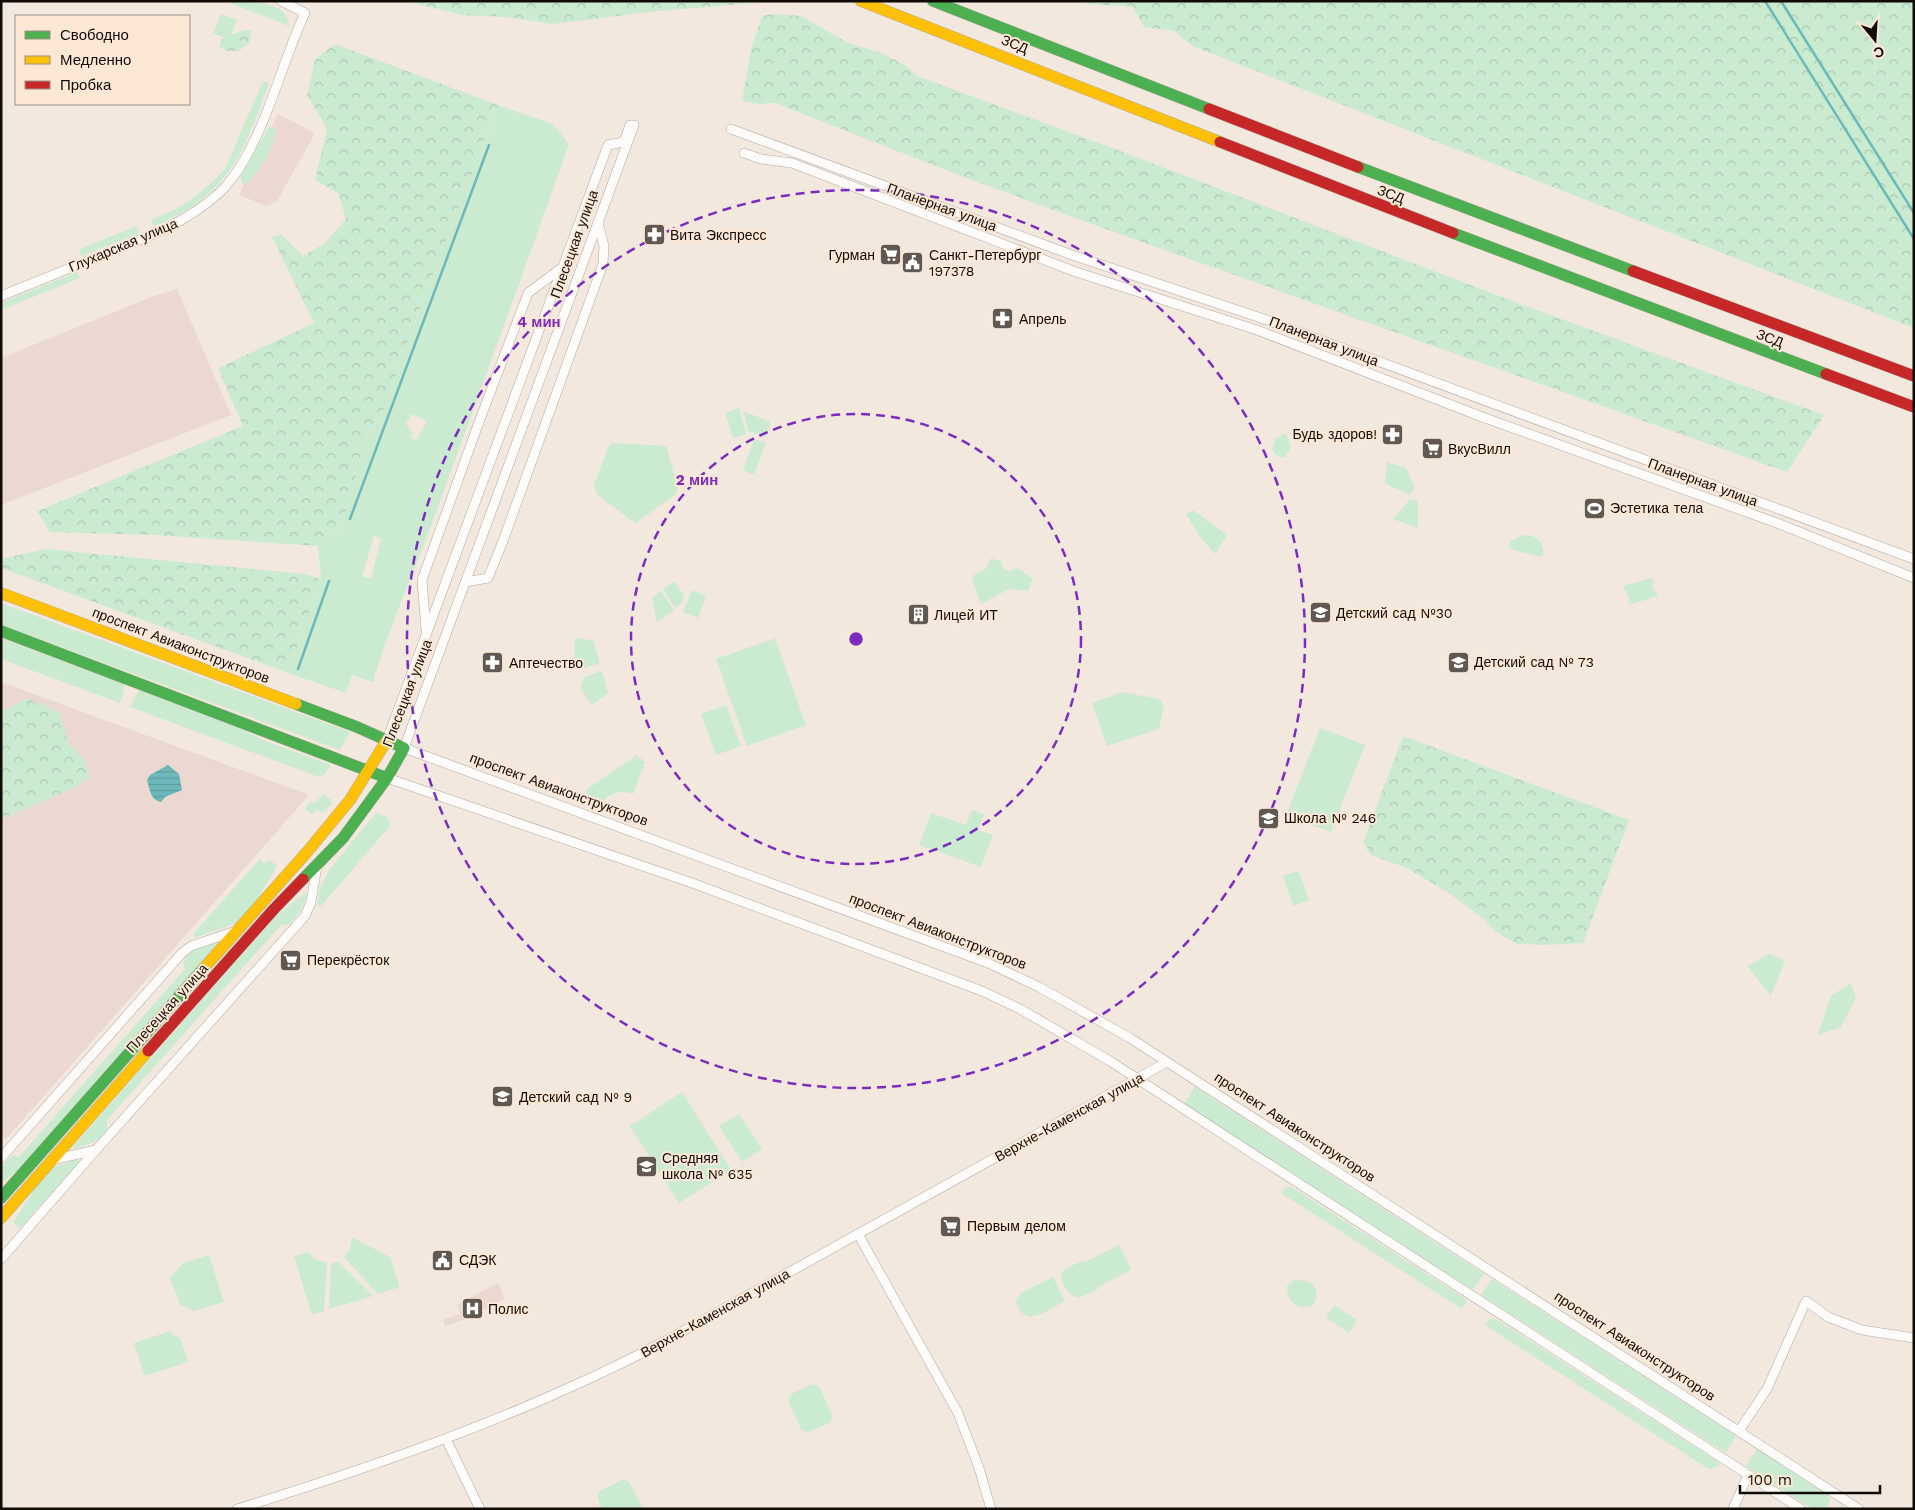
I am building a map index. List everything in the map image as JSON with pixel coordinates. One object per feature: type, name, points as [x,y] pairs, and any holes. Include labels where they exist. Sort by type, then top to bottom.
[{"type":"main road","name":"ЗСД","points":[[861,1],[1385,207],[1914,407]]},
{"type":"main road","name":"ЗСД","points":[[933,1],[1395,182],[1914,376]]},
{"type":"main road","name":"проспект Авиаконструкторов","points":[[1,593],[404,748]]},
{"type":"main road","points":[[1,631],[135,680],[387,778]]},
{"type":"main road","name":"Плесецкая улица","points":[[1,1198],[241,929],[344,809],[387,740]]},
{"type":"main road","name":"Плесецкая улица","points":[[1,1218],[274,909],[317,866],[348,831],[387,778],[404,748]]},
{"type":"street","name":"Глухарская улица","points":[[1,296],[166,229],[210,202],[226,186],[249,152],[304,13],[281,1]]},
{"type":"street","name":"Плесецкая улица","points":[[387,740],[608,145],[624,142],[632,125],[598,223],[404,748]]},
{"type":"street","name":"Планерная улица","points":[[731,129],[1072,255],[1262,318],[1914,559]]},
{"type":"street","name":"Планерная улица","points":[[744,153],[761,159],[792,163],[1076,272],[1257,330],[1485,418],[1777,523],[1914,578]]},
{"type":"street","points":[[466,582],[488,578],[503,541],[603,264],[604,246],[598,223]]},
{"type":"street","points":[[427,632],[422,580],[479,422],[528,293],[561,269]]},
{"type":"street","name":"проспект Авиаконструкторов","points":[[404,748],[988,964],[1015,975],[1067,1002],[1130,1038],[1859,1509]]},
{"type":"street","points":[[387,778],[695,884],[982,991],[1020,1009],[1097,1054],[1801,1509]]},
{"type":"street","points":[[1,1259],[305,916],[311,902],[317,866]]},
{"type":"street","points":[[1,1158],[182,953],[190,946],[241,929]]},
{"type":"street","name":"Верхне-Каменская улица","points":[[237,1509],[446,1439],[508,1415],[594,1377],[671,1338],[1167,1062]]},
{"type":"street","points":[[52,1160],[96,1150]]},
{"type":"street","points":[[858,1234],[958,1413],[979,1468],[991,1509]]},
{"type":"street","points":[[1739,1431],[1767,1389],[1806,1302],[1828,1317],[1862,1330],[1914,1338]]},
{"type":"street","points":[[446,1439],[480,1509]]},
{"type":"street","points":[[1732,1509],[1748,1475]]},
{"type":"shaded area","points":[[278,114],[310,130],[314,135],[277,201],[267,206],[239,195]]},
{"type":"shaded area","points":[[177,289],[231,415],[1,505],[1,358],[154,296]]},
{"type":"shaded area","points":[[1,682],[309,795],[6,1139],[1,1137]]},
{"type":"shaded area","name":"Полис","points":[[498,1283],[505,1299],[468,1318],[445,1326],[443,1320],[460,1314],[457,1305]]},
{"type":"green space","points":[[225,1],[254,2],[274,7],[282,11],[287,17],[289,26]]},
{"type":"green space","points":[[406,1],[774,1],[649,12],[552,24],[506,17],[462,15]]},
{"type":"green space","points":[[1086,1],[1914,1],[1914,328],[1192,46],[1174,31],[1144,27],[1133,7],[1087,4]]},
{"type":"green space","points":[[221,14],[237,20],[229,40],[213,33]]},
{"type":"green space","points":[[772,14],[801,16],[846,42],[881,53],[905,65],[917,76],[1123,152],[1507,299],[1824,415],[1787,472],[1114,232],[961,176],[775,103],[759,104],[742,101],[751,49],[762,16]]},
{"type":"green space","points":[[244,30],[251,30],[249,43],[239,51],[228,51],[219,47],[222,39]]},
{"type":"green space","points":[[335,44],[498,105],[403,354],[390,396],[381,415],[367,432],[350,500],[340,527],[318,546],[153,535],[50,532],[37,511],[243,426],[218,368],[314,323],[272,237],[281,234],[303,256],[326,242],[346,219],[338,193],[315,180],[327,129],[307,95],[315,59]]},
{"type":"green space","points":[[263,81],[269,83],[250,132],[230,170],[217,186],[200,201],[154,227],[151,220],[174,210],[190,200],[225,169]]},
{"type":"green space","points":[[498,105],[553,124],[569,144],[469,423],[394,619],[373,682],[352,675],[346,693],[288,673],[321,579],[318,546],[340,527],[350,500],[367,432],[381,415],[390,396],[403,354]],"holes":[[[412,414],[427,421],[416,440],[411,437],[413,433],[406,424]],[[374,536],[381,538],[371,579],[362,576]]]},
{"type":"green space","points":[[269,127],[275,128],[270,150],[254,176],[244,184],[241,181],[241,176]]},
{"type":"green space","points":[[137,226],[140,233],[81,256],[80,249]]},
{"type":"green space","points":[[77,272],[80,278],[1,310],[1,303]]},
{"type":"green space","points":[[739,408],[746,434],[733,438],[725,413]]},
{"type":"green space","points":[[743,411],[771,422],[766,437],[748,431]]},
{"type":"green space","points":[[1286,433],[1291,448],[1284,458],[1276,455],[1272,449],[1276,438]]},
{"type":"green space","points":[[754,439],[766,443],[754,475],[743,470]]},
{"type":"green space","points":[[611,444],[666,446],[678,488],[676,494],[636,523],[597,494],[594,485],[608,448]]},
{"type":"green space","points":[[1387,462],[1406,468],[1415,488],[1409,495],[1385,483]]},
{"type":"green space","points":[[1410,499],[1418,502],[1418,528],[1393,519]]},
{"type":"green space","points":[[1193,510],[1227,535],[1215,554],[1200,537],[1186,514]]},
{"type":"green space","points":[[1525,535],[1533,536],[1539,540],[1543,547],[1543,555],[1541,557],[1510,549],[1509,542]]},
{"type":"green space","points":[[45,549],[305,574],[321,579],[288,673],[1,568],[1,559]]},
{"type":"green space","points":[[991,558],[1002,562],[1002,567],[1010,572],[1016,567],[1033,579],[1028,591],[1009,589],[981,604],[972,580],[974,575],[987,567]]},
{"type":"green space","points":[[1652,578],[1654,584],[1652,585],[1658,596],[1629,605],[1628,601],[1630,600],[1623,586]]},
{"type":"green space","points":[[674,581],[684,596],[682,603],[675,608],[663,589]]},
{"type":"green space","points":[[692,590],[706,596],[698,618],[683,612]]},
{"type":"green space","points":[[661,591],[674,610],[657,622],[652,598]]},
{"type":"green space","points":[[1,603],[350,732],[340,750],[1,625]]},
{"type":"green space","points":[[1,638],[124,684],[120,703],[1,659]]},
{"type":"green space","points":[[575,638],[592,640],[600,663],[582,669],[574,663]]},
{"type":"green space","points":[[775,638],[806,725],[747,746],[716,659]]},
{"type":"green space","points":[[602,671],[608,693],[592,705],[580,688],[584,677]]},
{"type":"green space","points":[[139,690],[227,722],[265,741],[331,765],[325,774],[319,777],[130,707]]},
{"type":"green space","points":[[1122,692],[1159,699],[1164,705],[1159,729],[1107,746],[1092,703]]},
{"type":"green space","points":[[27,698],[59,712],[70,745],[85,761],[90,777],[76,787],[1,819],[1,710],[6,710]]},
{"type":"green space","points":[[726,705],[741,746],[716,755],[701,714]]},
{"type":"green space","points":[[1320,728],[1365,745],[1331,832],[1286,815]]},
{"type":"green space","points":[[1403,736],[1629,820],[1583,943],[1517,944],[1495,931],[1484,919],[1447,892],[1407,868],[1371,855],[1363,842]]},
{"type":"green space","points":[[637,755],[645,762],[633,794],[617,792],[604,800],[586,795],[586,790]]},
{"type":"green space","points":[[323,794],[331,799],[332,804],[322,813],[317,809],[312,815],[305,808],[311,801],[314,804]]},
{"type":"green space","points":[[972,810],[984,814],[978,830],[993,835],[981,867],[919,845],[931,813],[966,825]]},
{"type":"green space","points":[[376,813],[387,817],[390,823],[389,827],[321,906],[317,905],[320,888],[329,870]]},
{"type":"green space","points":[[260,859],[265,864],[269,859],[277,866],[256,902],[236,923],[195,938],[193,934]]},
{"type":"green space","points":[[1298,871],[1309,900],[1293,906],[1283,876]]},
{"type":"green space","points":[[305,893],[307,894],[306,899],[290,924],[281,925],[106,1121],[108,1127],[102,1137],[90,1144],[71,1149],[277,915]]},
{"type":"green space","points":[[221,941],[27,1163],[1,1183],[1,1166],[13,1155],[19,1157],[185,969],[183,963],[185,958],[195,950]]},
{"type":"green space","points":[[1769,954],[1785,961],[1771,996],[1747,966]]},
{"type":"green space","points":[[1851,983],[1856,998],[1841,1027],[1818,1035],[1831,996]]},
{"type":"green space","points":[[1195,1087],[1484,1274],[1473,1290],[1184,1104]]},
{"type":"green space","points":[[682,1092],[731,1170],[679,1203],[630,1126]]},
{"type":"green space","points":[[739,1114],[762,1149],[742,1162],[719,1126]]},
{"type":"green space","points":[[76,1159],[79,1163],[20,1228],[13,1223],[35,1188],[53,1168]]},
{"type":"green space","points":[[1290,1186],[1467,1300],[1463,1308],[1460,1308],[1281,1193]]},
{"type":"green space","points":[[352,1238],[390,1257],[400,1287],[378,1294],[344,1257],[350,1249]]},
{"type":"green space","points":[[1119,1245],[1131,1270],[1078,1298],[1068,1292],[1061,1275],[1065,1269],[1084,1260],[1085,1262]]},
{"type":"green space","points":[[308,1252],[315,1259],[327,1263],[324,1311],[312,1315],[294,1256]]},
{"type":"green space","points":[[209,1255],[224,1302],[193,1311],[180,1305],[170,1278],[183,1263]]},
{"type":"green space","points":[[338,1261],[373,1296],[329,1309],[331,1264]]},
{"type":"green space","points":[[1053,1277],[1065,1301],[1039,1315],[1027,1316],[1017,1306],[1016,1301],[1021,1293]]},
{"type":"green space","points":[[1492,1279],[1736,1436],[1726,1453],[1481,1295]]},
{"type":"green space","points":[[1294,1280],[1308,1281],[1314,1287],[1316,1299],[1312,1306],[1297,1306],[1288,1296],[1287,1286]]},
{"type":"green space","points":[[1334,1305],[1357,1320],[1349,1333],[1326,1318]]},
{"type":"green space","points":[[1494,1318],[1720,1463],[1715,1468],[1707,1468],[1485,1325],[1489,1319]]},
{"type":"green space","points":[[170,1331],[173,1335],[180,1338],[188,1362],[145,1376],[134,1343]]},
{"type":"green space","points":[[813,1384],[820,1388],[833,1417],[829,1423],[807,1433],[801,1429],[788,1400],[791,1394]]},
{"type":"green space","points":[[1757,1449],[1828,1495],[1830,1500],[1827,1509],[1812,1509],[1746,1466]]},
{"type":"green space","points":[[624,1479],[630,1483],[643,1509],[602,1509],[598,1500],[598,1492]]},
{"type":"water","points":[[168,765],[179,774],[182,790],[165,797],[161,802],[153,797],[147,780],[150,775]]},
{"type":"waterway","points":[[1765,1],[1914,239]]},
{"type":"waterway","points":[[1781,1],[1914,213]]},
{"type":"waterway","points":[[350,519],[489,145]]},
{"type":"waterway","points":[[298,669],[329,581]]},
{"type":"traffic: fast","points":[[933,1],[1209,109]]},
{"type":"traffic: fast","points":[[1358,167],[1633,271]]},
{"type":"traffic: fast","points":[[1453,233],[1826,374]]},
{"type":"traffic: fast","points":[[1,631],[387,778]]},
{"type":"traffic: fast","points":[[296,704],[357,727],[404,748],[387,778],[343,838],[303,879]]},
{"type":"traffic: fast","points":[[1,1198],[204,968]]},
{"type":"traffic: slow","points":[[861,1],[1220,142]]},
{"type":"traffic: slow","points":[[1,593],[296,704]]},
{"type":"traffic: slow","points":[[204,968],[307,852],[350,800],[387,740]]},
{"type":"traffic: slow","points":[[1,1218],[148,1051]]},
{"type":"traffic: jam","points":[[1209,109],[1358,167]]},
{"type":"traffic: jam","points":[[1220,142],[1453,233]]},
{"type":"traffic: jam","points":[[1633,271],[1914,376]]},
{"type":"traffic: jam","points":[[1826,374],[1914,407]]},
{"type":"traffic: jam","points":[[148,1051],[303,879]]},
{"type":"place","name":"Вита Экспресс","points":[[654,235]]},
{"type":"place","name":"Гурман","points":[[891,255]]},
{"type":"place","name":"Санкт-Петербург 197378","points":[[913,263]]},
{"type":"place","name":"Апрель","points":[[1003,319]]},
{"type":"place","name":"Будь здоров!","points":[[1393,434]]},
{"type":"place","name":"ВкусВилл","points":[[1432,449]]},
{"type":"place","name":"Эстетика тела","points":[[1594,508]]},
{"type":"place","name":"Детский сад №30","points":[[1320,613]]},
{"type":"place","name":"Лицей ИТ","points":[[918,615]]},
{"type":"place","name":"Детский сад № 73","points":[[1458,662]]},
{"type":"place","name":"Аптечество","points":[[493,663]]},
{"type":"place","name":"Школа № 246","points":[[1268,818]]},
{"type":"place","name":"Перекрёсток","points":[[291,960]]},
{"type":"place","name":"Детский сад № 9","points":[[503,1097]]},
{"type":"place","name":"Средняя школа № 635","points":[[646,1166]]},
{"type":"place","name":"Первым делом","points":[[951,1226]]},
{"type":"place","name":"СДЭК","points":[[443,1260]]},
{"type":"place","name":"Полис","points":[[472,1309]]}]
